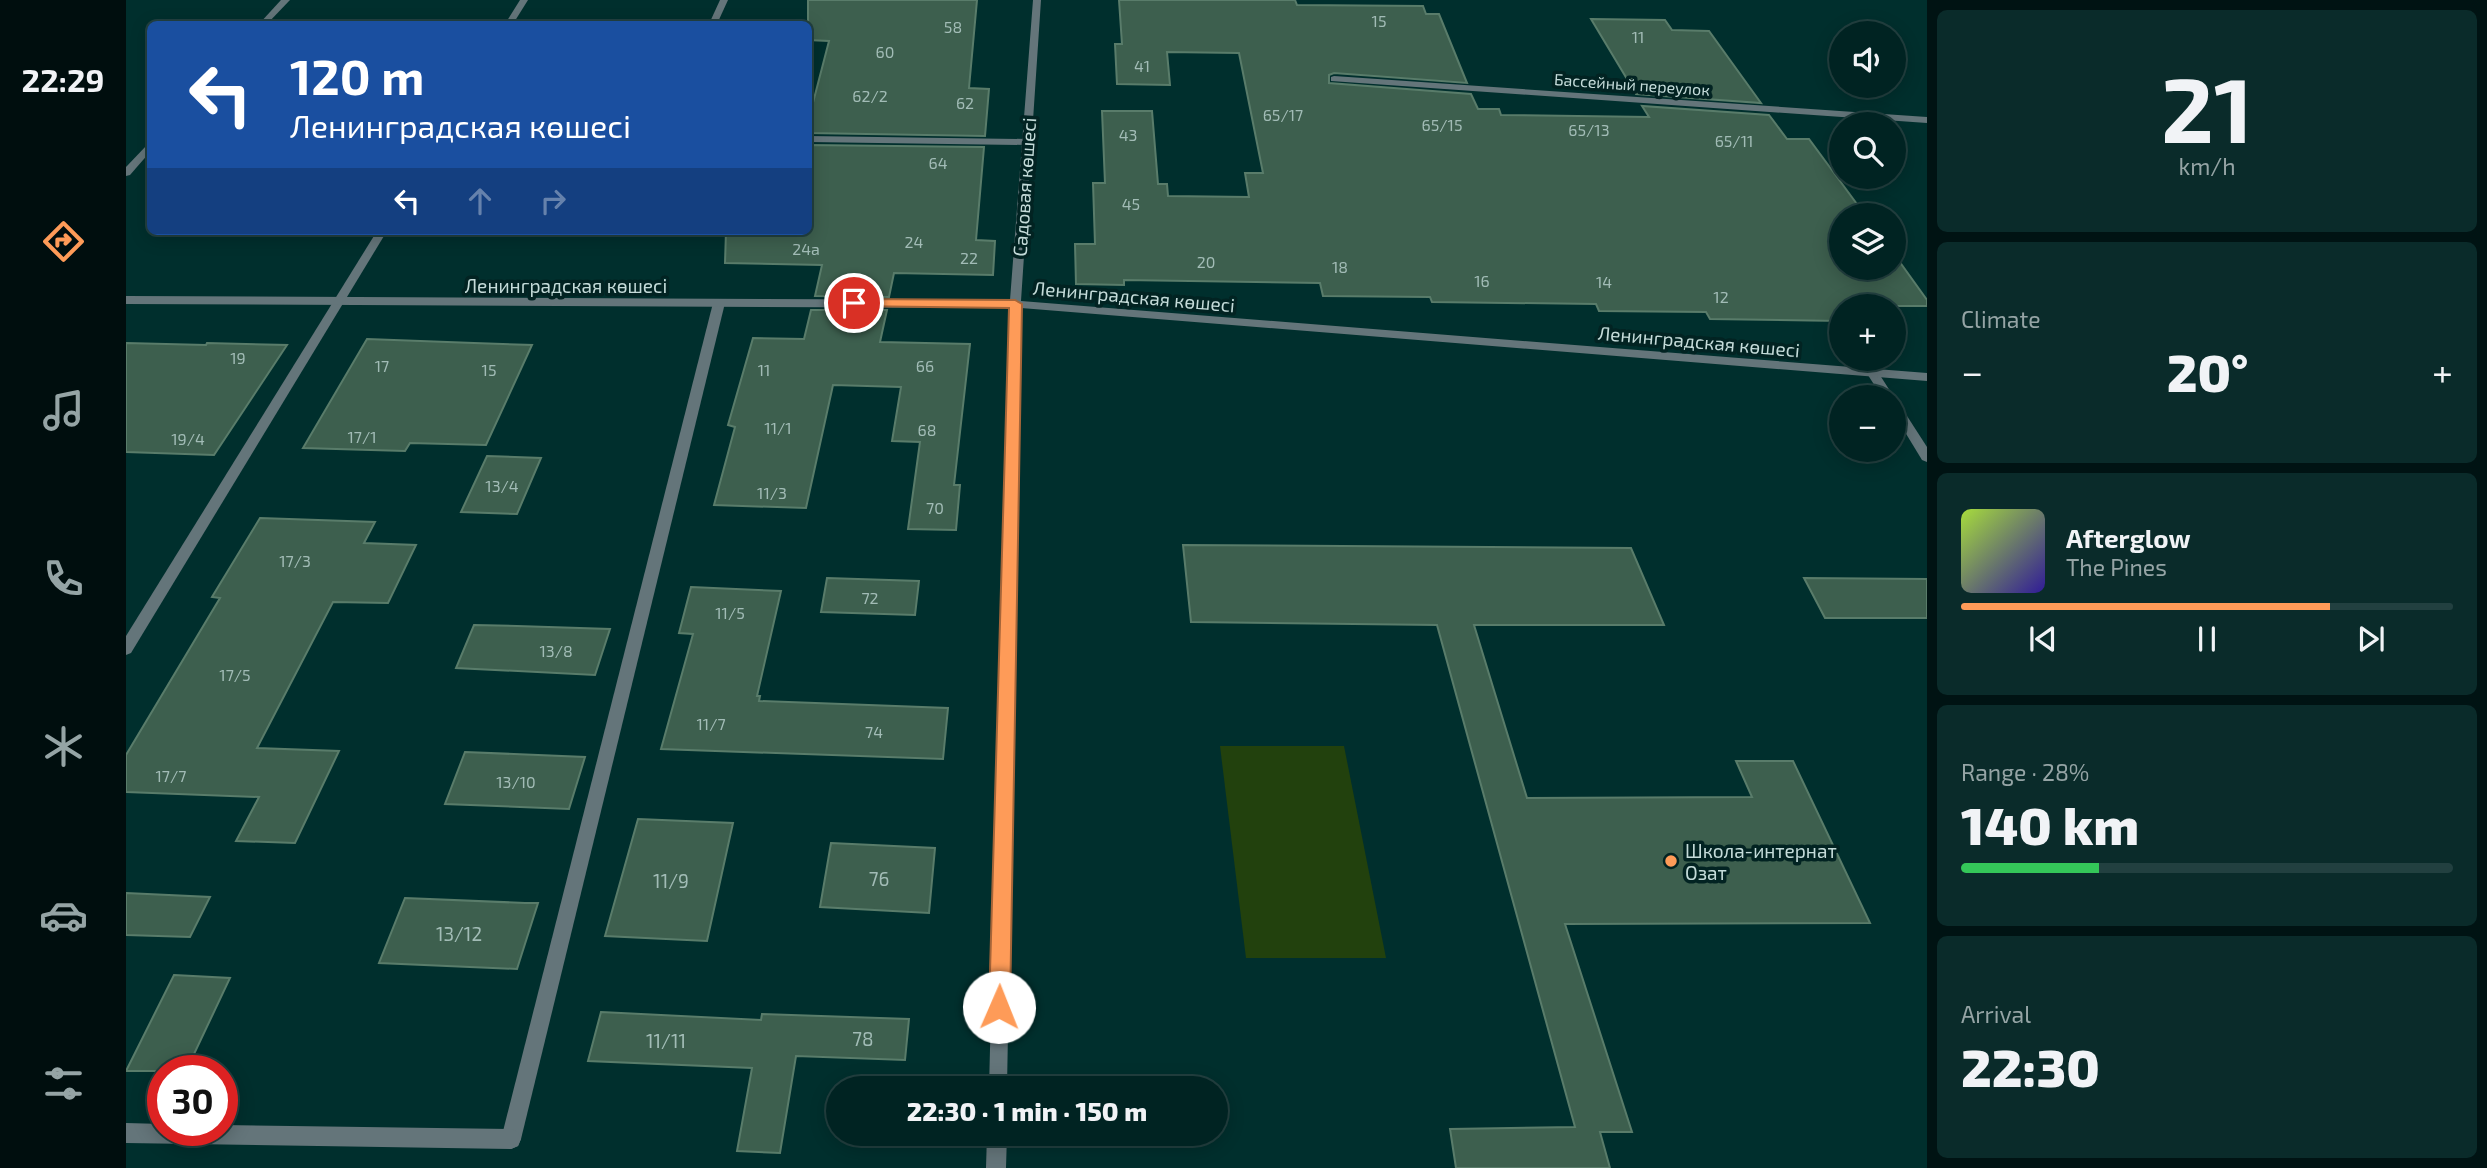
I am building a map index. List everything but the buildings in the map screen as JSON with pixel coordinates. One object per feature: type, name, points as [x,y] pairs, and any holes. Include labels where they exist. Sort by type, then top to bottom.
[{"type":"street","points":[[266,21],[286,0]]},
{"type":"street","points":[[511,21],[524,0]]},
{"type":"street","points":[[714,21],[724,0]]},
{"type":"street","name":"Садовая көшесі","points":[[998,1076],[1015,304],[1037,0]]},
{"type":"street","name":"Бассейный переулок","points":[[1334,79],[1927,120]]},
{"type":"street","points":[[812,139],[1027,142]]},
{"type":"street","points":[[126,173],[147,150]]},
{"type":"street","points":[[126,649],[380,235]]},
{"type":"street","name":"Ленинградская көшесі","points":[[126,300],[1015,304],[1927,377]]},
{"type":"street","points":[[126,1132],[511,1139],[719,303]]},
{"type":"street","points":[[1872,372],[1880,385]]},
{"type":"street","points":[[1906,424],[1927,457]]},
{"type":"street","points":[[996,1168],[997,1146]]},
{"type":"green space","points":[[1220,746],[1344,746],[1386,958],[1246,958]]},
{"type":"place","name":"Школа-интернат Озат","points":[[1671,861]]},
{"type":"route","points":[[854,303],[1015,304],[999,1007]]}]
